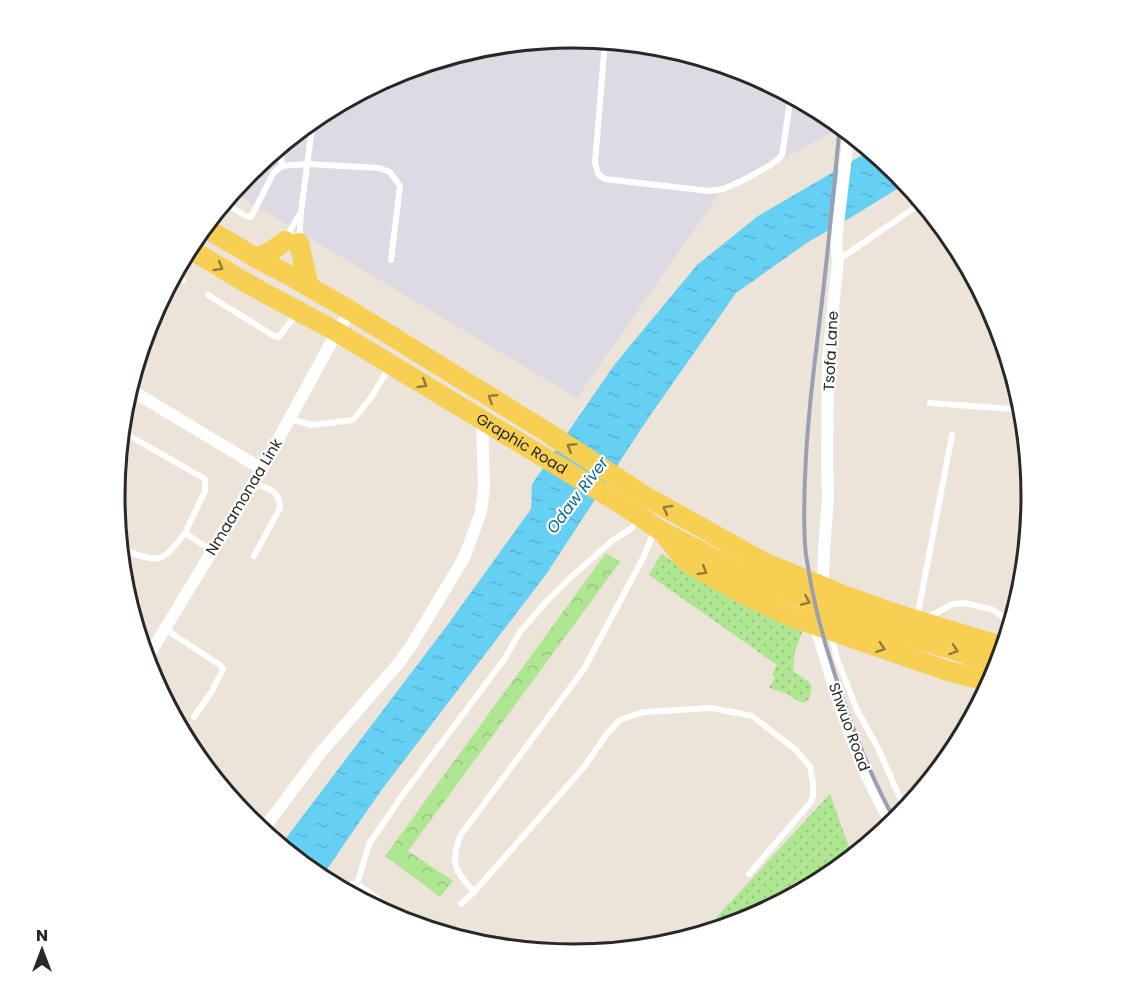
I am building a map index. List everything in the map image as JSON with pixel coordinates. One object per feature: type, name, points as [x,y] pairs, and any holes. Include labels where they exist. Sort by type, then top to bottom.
[{"type":"main road","name":"Graphic Road","points":[[211,233],[257,271],[286,279]]},
{"type":"main road","points":[[257,271],[270,252],[292,242],[309,287]]},
{"type":"main road","name":"Graphic Road","points":[[198,251],[309,287],[542,429],[645,496],[701,528],[763,562],[846,596],[882,620],[948,648],[989,662]]},
{"type":"main road","name":"Graphic Road","points":[[286,279],[298,311],[482,419],[646,520],[752,578],[825,609],[996,645]]},
{"type":"main road","points":[[646,520],[686,561],[745,595],[792,617],[982,679]]},
{"type":"main road","points":[[701,528],[748,550],[823,578],[924,614],[999,635]]},
{"type":"street","name":"Tsofa Lane","points":[[823,578],[828,498],[828,358],[838,260],[836,241],[847,142]]},
{"type":"street","name":"Nmaamonaa Link","points":[[153,649],[262,469],[337,332],[351,311]]},
{"type":"street","points":[[138,394],[262,469]]},
{"type":"street","points":[[268,823],[321,751],[398,664],[464,558],[481,512],[484,488],[482,419]]},
{"type":"street","name":"Shwuo Road","points":[[823,628],[835,694],[859,760],[887,816]]},
{"type":"lane","points":[[604,49],[595,163],[598,174],[605,179],[709,191],[721,190],[768,167],[782,155],[790,104]]},
{"type":"lane","points":[[286,279],[292,242],[301,212],[311,134]]},
{"type":"lane","points":[[281,157],[282,165]]},
{"type":"lane","points":[[231,207],[251,217],[274,172],[282,165],[379,168],[390,172],[400,186],[391,261]]},
{"type":"lane","points":[[838,260],[915,207]]},
{"type":"lane","points":[[292,242],[301,212]]},
{"type":"lane","points":[[208,295],[279,337],[298,311]]},
{"type":"lane","points":[[289,419],[312,425],[352,420],[372,396],[392,365]]},
{"type":"lane","points":[[930,403],[1013,409]]},
{"type":"lane","points":[[129,435],[205,479],[205,491],[185,533],[170,552],[162,558],[154,559],[129,552]]},
{"type":"lane","points":[[952,435],[924,614],[953,604],[964,603],[991,609],[1004,619]]},
{"type":"lane","points":[[253,482],[276,493],[280,500],[280,508],[254,556]]},
{"type":"lane","points":[[357,884],[369,843],[505,658],[524,627],[569,579],[613,540],[646,520]]},
{"type":"lane","points":[[474,892],[454,864],[460,836],[584,669],[642,558],[646,520]]},
{"type":"lane","points":[[185,533],[212,551]]},
{"type":"lane","points":[[165,628],[223,669],[212,691],[194,717]]},
{"type":"lane","points":[[823,628],[857,710],[878,748],[902,800]]},
{"type":"lane","points":[[461,904],[584,767],[606,735],[620,720],[643,712],[712,708],[752,716],[796,750],[810,767],[813,783],[811,802],[749,874]]},
{"type":"lane","points":[[351,885],[357,884],[378,899]]},
{"type":"shaded area","points":[[544,49],[603,49],[689,63],[772,94],[833,132],[719,194],[577,398],[241,197],[278,159],[301,141],[375,94],[458,63],[515,52]]},
{"type":"green space","points":[[606,553],[620,562],[408,851],[453,881],[440,897],[385,856]]},
{"type":"green space","points":[[661,554],[727,592],[803,630],[795,651],[793,671],[811,685],[808,701],[802,703],[783,692],[769,688],[775,678],[772,675],[777,665],[649,575]]},
{"type":"green space","points":[[830,794],[850,848],[772,898],[712,922]]},
{"type":"water","name":"Odaw River","points":[[863,155],[898,188],[808,242],[736,293],[647,420],[547,573],[380,792],[327,869],[285,839],[446,627],[531,509],[532,484],[615,364],[697,265],[758,216]]},
{"type":"railway","points":[[839,136],[806,456],[805,546],[818,616],[841,694],[869,768],[891,812]]}]
